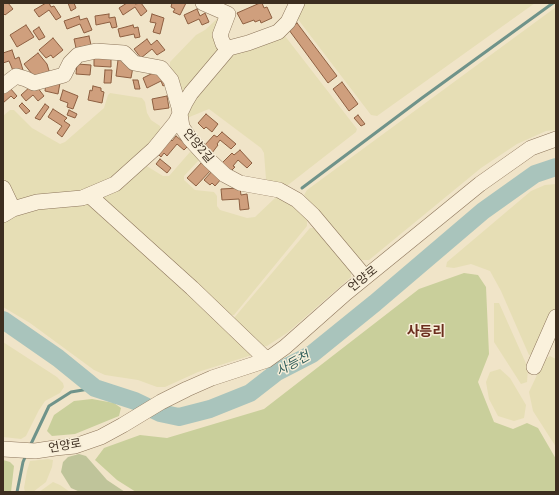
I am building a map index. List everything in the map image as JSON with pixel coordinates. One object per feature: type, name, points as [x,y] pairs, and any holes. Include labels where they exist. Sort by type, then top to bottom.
[{"type":"street","points":[[203,3],[228,14],[220,35],[223,44],[229,48]]},
{"type":"street","points":[[3,188],[8,212],[37,202],[82,198],[115,184],[154,149],[176,122],[191,93],[229,48],[248,44],[278,32],[288,22],[296,3]]},
{"type":"street","name":"언양2길","points":[[3,86],[16,76],[34,82],[64,75],[70,63],[78,55],[96,51],[124,53],[134,63],[161,68],[171,80],[180,112],[182,127],[190,139],[214,165],[240,183],[279,190],[297,200],[313,215],[365,277]]},
{"type":"street","name":"언양로","points":[[3,449],[28,450],[75,446],[101,437],[161,402],[212,378],[267,360],[285,347],[365,277],[480,184],[509,162],[531,148],[556,139]]},
{"type":"street","points":[[89,195],[192,288],[267,360]]},
{"type":"street","points":[[534,367],[556,317]]},
{"type":"shaded area","points":[[302,3],[535,3],[377,116],[371,115],[297,18]]},
{"type":"shaded area","points":[[556,7],[556,130],[546,131],[517,144],[481,168],[369,260],[360,260],[304,195],[307,190]]},
{"type":"shaded area","points":[[219,17],[220,50],[187,91],[183,91],[170,66],[170,62],[196,35],[205,30]]},
{"type":"shaded area","points":[[282,35],[285,36],[357,129],[356,132],[285,186],[268,182],[266,179],[264,153],[261,148],[209,109],[187,118],[185,112],[232,55]]},
{"type":"shaded area","points":[[110,93],[142,98],[145,102],[147,113],[151,120],[160,126],[161,132],[111,180],[82,193],[15,203],[3,178],[3,116],[10,110],[14,110],[32,128],[60,144],[65,142],[104,108]]},
{"type":"shaded area","points":[[193,151],[199,160],[184,176],[184,180],[195,190],[214,192],[217,196],[217,206],[220,210],[247,218],[255,217],[278,197],[293,204],[307,220],[307,226],[234,315],[230,315],[100,199],[145,165],[163,176],[169,176],[190,152]]},
{"type":"shaded area","points":[[556,184],[556,308],[535,353],[529,355],[501,291],[490,271],[471,264],[454,268],[446,267],[447,262],[531,191],[545,185]]},
{"type":"shaded area","points":[[87,202],[176,279],[252,355],[198,372],[165,387],[157,387],[138,380],[105,375],[94,370],[30,323],[3,307],[3,219],[15,212]]},
{"type":"shaded area","points":[[310,228],[314,228],[351,271],[351,277],[287,333],[267,346],[261,347],[234,318]]},
{"type":"shaded area","points":[[494,303],[499,303],[528,368],[527,382],[521,384],[494,342]]},
{"type":"shaded area","points":[[3,342],[57,377],[63,383],[64,387],[60,393],[45,401],[26,436],[21,439],[3,437]]},
{"type":"shaded area","points":[[550,356],[556,359],[556,447],[533,411],[529,392],[544,360]]},
{"type":"shaded area","points":[[500,369],[510,378],[526,405],[524,418],[514,421],[498,416],[489,399],[486,382],[490,372]]},
{"type":"shaded area","points":[[48,459],[53,460],[46,482],[33,492],[25,492],[24,488],[30,461]]},
{"type":"shaded area","points":[[53,482],[60,485],[70,492],[39,492]]},
{"type":"green space","points":[[464,273],[478,275],[486,287],[489,354],[478,382],[494,422],[513,429],[527,423],[538,428],[556,459],[556,492],[136,492],[117,480],[95,460],[104,448],[140,435],[167,438],[264,409],[419,289]]},
{"type":"green space","points":[[92,399],[114,403],[121,408],[119,416],[75,434],[52,436],[47,431],[54,415],[74,401]]},
{"type":"green space","points":[[79,454],[86,456],[107,480],[125,492],[80,492],[71,488],[61,472],[63,462],[68,457]]},
{"type":"green space","points":[[3,460],[10,462],[14,466],[11,492],[3,492]]},
{"type":"building","points":[[3,3],[8,3],[13,9],[5,15],[3,13]]},
{"type":"building","points":[[46,3],[49,3],[51,7],[54,6],[61,17],[56,20],[49,10],[39,17],[34,10]]},
{"type":"building","points":[[68,3],[74,3],[76,8],[71,11]]},
{"type":"building","points":[[127,3],[141,3],[147,11],[141,16],[135,7],[123,15],[119,8]]},
{"type":"building","points":[[172,3],[186,3],[180,15],[173,12],[175,9],[171,7]]},
{"type":"building","points":[[262,3],[264,8],[267,7],[272,18],[261,23],[260,20],[255,22],[254,20],[243,24],[237,13]]},
{"type":"building","points":[[197,9],[200,16],[205,13],[209,22],[202,25],[199,19],[188,24],[184,15]]},
{"type":"building","points":[[109,14],[109,18],[115,17],[117,27],[112,28],[110,22],[96,25],[95,16]]},
{"type":"building","points":[[152,14],[164,18],[160,34],[153,32],[156,23],[150,22]]},
{"type":"building","points":[[79,16],[80,20],[87,18],[92,30],[84,33],[80,24],[67,29],[64,21]]},
{"type":"building","points":[[297,23],[337,76],[328,83],[289,30]]},
{"type":"building","points":[[26,25],[34,37],[17,47],[10,35]]},
{"type":"building","points":[[133,25],[134,28],[138,27],[140,37],[135,38],[134,34],[120,37],[118,29]]},
{"type":"building","points":[[39,27],[45,37],[39,40],[33,31]]},
{"type":"building","points":[[89,36],[91,45],[76,48],[74,39]]},
{"type":"building","points":[[53,38],[63,50],[53,58],[51,55],[46,58],[39,50]]},
{"type":"building","points":[[147,39],[151,45],[157,40],[165,50],[157,55],[152,49],[141,58],[134,49]]},
{"type":"building","points":[[12,50],[15,59],[19,57],[23,70],[14,73],[9,61],[3,63],[3,53]]},
{"type":"building","points":[[38,53],[47,64],[50,74],[36,79],[24,64]]},
{"type":"building","points":[[94,57],[111,58],[111,67],[94,66]]},
{"type":"building","points":[[118,60],[129,62],[133,67],[131,78],[116,76]]},
{"type":"building","points":[[77,64],[91,65],[90,75],[76,74]]},
{"type":"building","points":[[105,70],[112,70],[111,83],[104,83]]},
{"type":"building","points":[[157,71],[168,83],[163,86],[161,81],[147,88],[143,78]]},
{"type":"building","points":[[133,80],[138,80],[140,89],[135,89]]},
{"type":"building","points":[[342,82],[358,104],[349,111],[333,89]]},
{"type":"building","points":[[46,83],[60,83],[58,94],[45,91]]},
{"type":"building","points":[[31,86],[37,87],[44,96],[38,101],[33,95],[26,101],[21,95]]},
{"type":"building","points":[[93,86],[101,88],[101,91],[104,92],[102,103],[88,100],[90,90],[92,91]]},
{"type":"building","points":[[10,88],[17,96],[14,99],[11,96],[3,103],[3,90]]},
{"type":"building","points":[[63,90],[78,96],[73,109],[67,107],[68,103],[60,100]]},
{"type":"building","points":[[167,96],[169,108],[154,110],[152,99]]},
{"type":"building","points":[[22,103],[30,111],[26,114],[19,106]]},
{"type":"building","points":[[45,104],[49,107],[40,120],[35,118]]},
{"type":"building","points":[[53,109],[67,118],[64,121],[70,125],[62,137],[57,133],[62,126],[48,117]]},
{"type":"building","points":[[69,110],[77,114],[75,118],[67,115]]},
{"type":"building","points":[[206,114],[218,124],[212,132],[206,127],[204,129],[198,123]]},
{"type":"building","points":[[358,115],[365,124],[361,126],[354,118]]},
{"type":"building","points":[[222,132],[236,144],[231,149],[220,140],[212,153],[204,146],[214,135],[217,137]]},
{"type":"building","points":[[176,136],[188,146],[184,150],[177,144],[167,156],[164,153],[161,157],[157,153],[169,138],[172,141]]},
{"type":"building","points":[[240,150],[252,163],[247,168],[238,160],[233,166],[235,167],[230,172],[221,164],[232,153],[234,155]]},
{"type":"building","points":[[160,159],[171,168],[167,173],[156,164]]},
{"type":"building","points":[[203,161],[212,169],[196,186],[187,178]]},
{"type":"building","points":[[213,170],[222,178],[215,186],[212,183],[210,185],[204,180]]},
{"type":"building","points":[[240,188],[241,195],[247,194],[249,209],[240,210],[239,199],[222,200],[221,189]]},
{"type":"waterway","points":[[302,188],[422,98],[553,3]]},
{"type":"waterway","name":"사등천","points":[[3,320],[58,358],[95,388],[135,401],[160,413],[179,417],[210,409],[250,393],[277,372],[312,354],[375,303],[483,211],[535,174],[556,167]]},
{"type":"waterway","points":[[30,446],[49,406],[71,392],[95,388]]},
{"type":"waterway","points":[[17,492],[23,462],[26,455]]},
{"type":"district","name":"사등리","points":[[426,332]]}]
